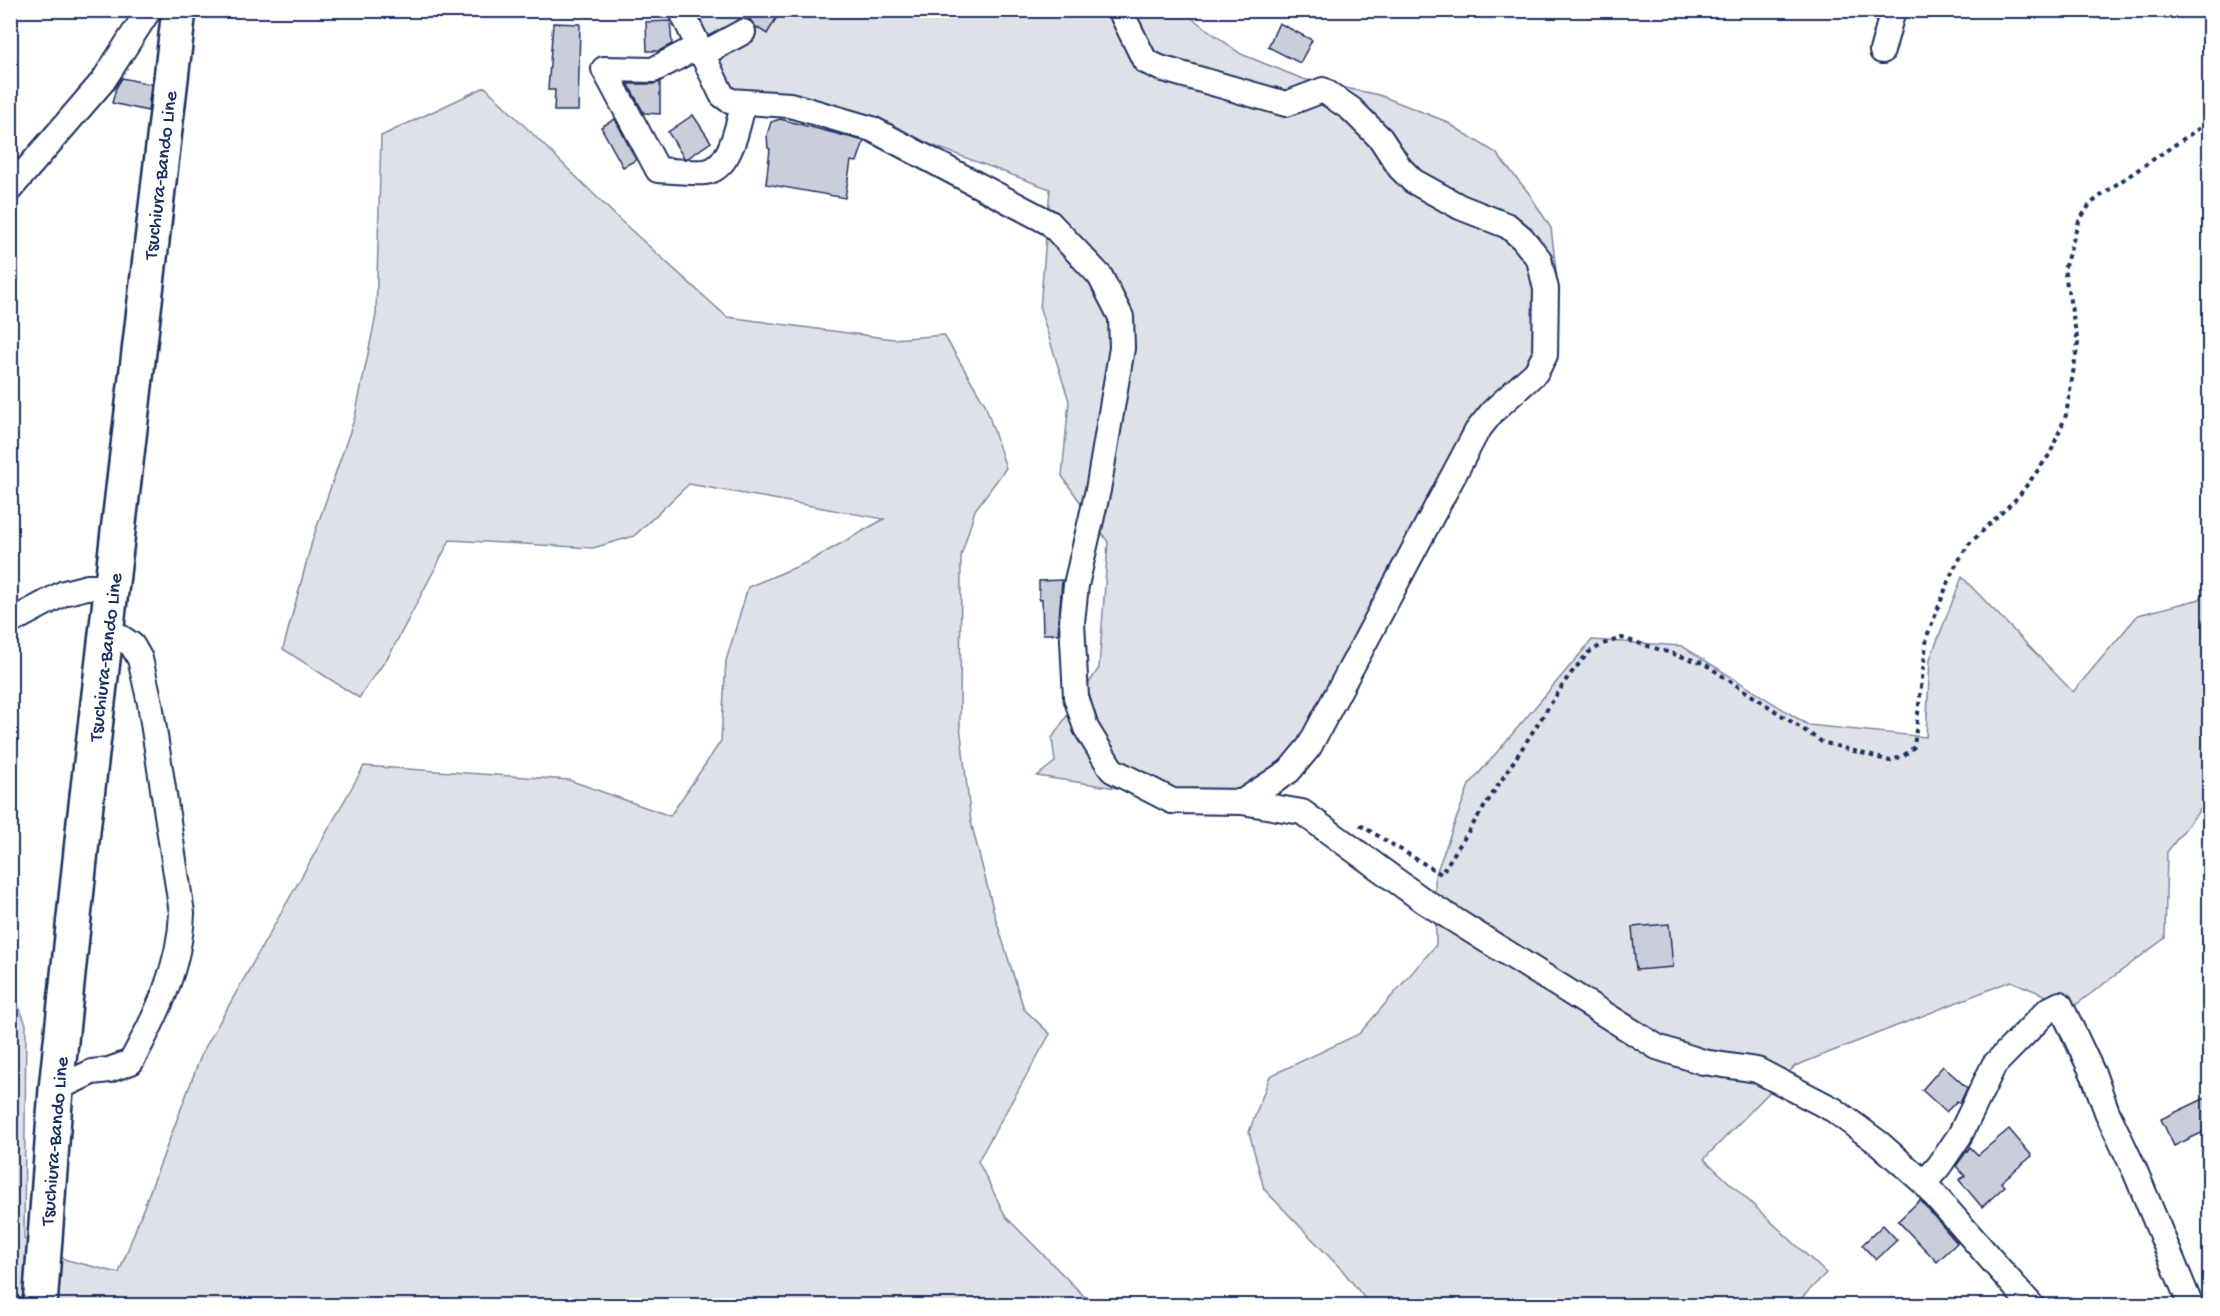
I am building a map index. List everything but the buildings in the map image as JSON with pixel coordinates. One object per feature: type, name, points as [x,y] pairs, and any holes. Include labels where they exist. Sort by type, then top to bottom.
[{"type":"main road","name":"Tsuchiura-Bando Line","points":[[40,1305],[56,1089],[84,822],[179,10]]},
{"type":"street","points":[[10,189],[103,81],[149,10]]},
{"type":"street","points":[[681,10],[722,95],[730,101],[790,105],[872,129],[1050,223],[1100,276],[1120,317],[1122,348],[1098,490],[1076,585],[1072,622],[1076,697],[1086,728],[1112,770],[1172,801],[1242,802],[1302,812],[1424,901],[1657,1047],[1703,1062],[1757,1070],[1834,1110],[1880,1144],[1924,1183],[2032,1305]]},
{"type":"street","points":[[1120,10],[1145,61],[1160,68],[1286,104],[1323,90],[1351,109],[1381,139],[1400,168],[1413,182],[1460,207],[1508,226],[1522,238],[1539,259],[1546,289],[1545,355],[1536,372],[1493,411],[1477,431],[1309,747],[1289,771],[1242,802]]},
{"type":"street","points":[[1882,51],[1893,10]]},
{"type":"street","points":[[743,32],[653,70],[604,69],[658,170],[708,172],[717,167],[727,158],[744,102]]},
{"type":"street","points":[[10,622],[64,593],[87,587],[113,587]]},
{"type":"street","points":[[56,1089],[92,1072],[109,1070],[131,1062],[164,997],[181,939],[182,913],[150,703],[140,660],[132,645],[120,637],[107,635]]},
{"type":"street","points":[[1924,1183],[1960,1135],[1994,1065],[2048,1010],[2060,1004],[2094,1076],[2107,1112],[2191,1305]]},
{"type":"path","points":[[1441,874],[1568,677],[1588,653],[1603,644],[1622,638],[1703,663],[1822,742],[1890,761],[1903,756],[1914,747],[1927,636],[1953,570],[1968,545],[2018,497],[2050,454],[2066,415],[2078,343],[2064,269],[2079,220],[2090,204],[2210,121]]},
{"type":"shaded area","points":[[690,11],[1182,11],[1241,54],[1303,79],[1379,95],[1445,121],[1496,153],[1528,192],[1551,228],[1558,287],[1542,340],[1300,748],[1240,796],[1202,801],[1037,776],[1055,762],[1052,738],[1099,668],[1108,542],[1062,476],[1069,401],[1040,309],[1050,189],[926,143],[867,116],[731,90]]},
{"type":"shaded area","points":[[485,87],[621,221],[727,317],[893,339],[944,335],[985,404],[1006,468],[975,510],[961,556],[960,725],[971,822],[994,913],[1024,1009],[1050,1034],[978,1161],[1006,1217],[1084,1296],[1105,1305],[11,1305],[10,985],[26,1024],[24,1239],[67,1260],[119,1273],[202,1053],[364,766],[569,780],[670,816],[721,741],[726,661],[748,587],[808,562],[884,519],[689,484],[634,536],[593,548],[450,540],[390,654],[359,698],[283,649],[313,538],[355,417],[376,315],[381,136]]},
{"type":"shaded area","points":[[1962,577],[2073,692],[2138,615],[2200,599],[2209,581],[2209,798],[2167,852],[2165,938],[2073,1007],[2011,981],[1795,1066],[1704,1159],[1826,1273],[1795,1305],[1370,1305],[1343,1271],[1264,1189],[1249,1132],[1270,1076],[1359,1034],[1436,945],[1435,876],[1469,785],[1592,640],[1682,646],[1808,725],[1926,737],[1930,659]]}]
